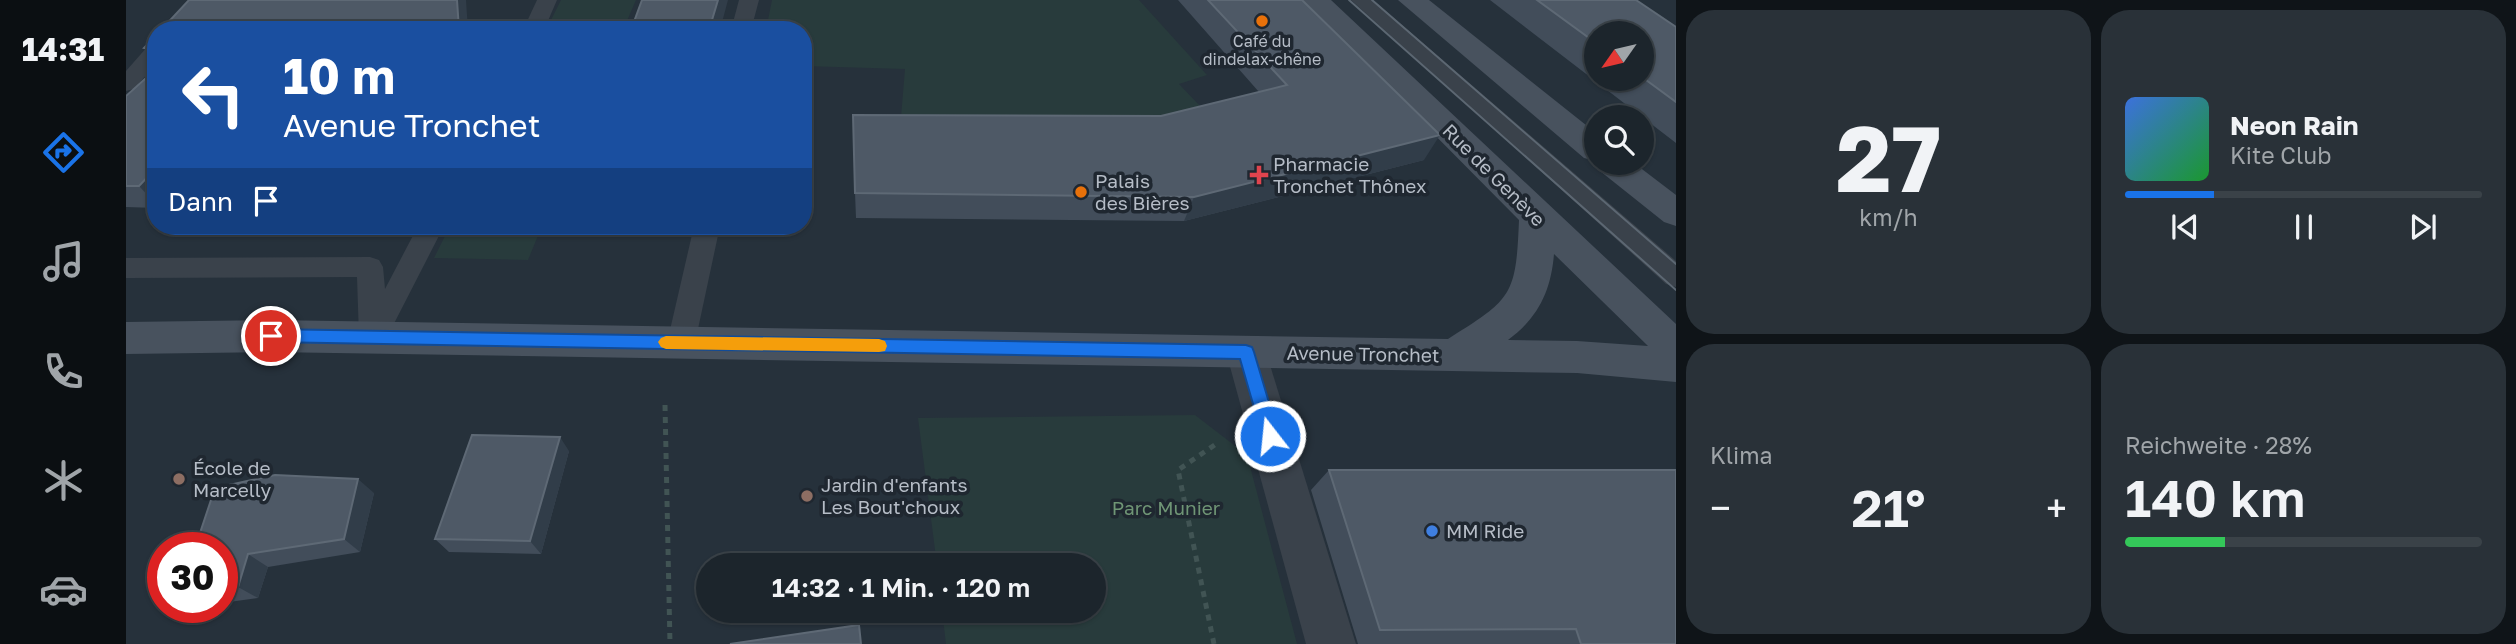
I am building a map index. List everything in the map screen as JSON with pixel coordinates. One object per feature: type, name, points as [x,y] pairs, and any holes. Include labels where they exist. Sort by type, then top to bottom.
[{"type":"main road","name":"Rue de Genève","points":[[1315,0],[1537,219],[1676,348]]},
{"type":"main road","points":[[1412,0],[1584,140]]},
{"type":"main road","points":[[1627,175],[1676,213]]},
{"type":"main road","points":[[1454,355],[1510,319],[1527,300],[1537,259],[1537,219]]},
{"type":"main road","name":"Avenue Tronchet","points":[[126,338],[373,337],[1577,357],[1676,365]]},
{"type":"street","points":[[1246,352],[1331,644]]},
{"type":"lane","points":[[537,21],[547,0]]},
{"type":"lane","points":[[743,21],[749,0]]},
{"type":"lane","points":[[1361,0],[1676,277]]},
{"type":"lane","points":[[126,84],[147,61]]},
{"type":"lane","points":[[373,337],[426,235]]},
{"type":"lane","points":[[681,343],[705,235]]},
{"type":"lane","points":[[126,268],[370,267],[373,337]]},
{"type":"path","points":[[665,405],[670,644]]},
{"type":"path","points":[[1214,644],[1178,470],[1264,413]]},
{"type":"green space","points":[[561,0],[636,0],[627,21],[550,21]]},
{"type":"green space","points":[[772,0],[1139,0],[1207,75],[1179,84],[1200,106],[1154,118],[901,117],[905,69],[812,66],[812,21],[768,21]]},
{"type":"green space","points":[[446,235],[538,235],[528,260],[434,258]]},
{"type":"green space","name":"Parc Munier","points":[[1195,415],[1247,455],[1297,644],[946,644],[943,623],[1106,623],[1106,553],[935,553],[918,418]]},
{"type":"building","points":[[189,0],[457,0],[458,21],[169,21]]},
{"type":"building","points":[[642,0],[718,0],[712,21],[634,21]]},
{"type":"building","points":[[1208,0],[1302,0],[1440,135],[1194,197],[855,193],[853,115],[1161,116],[1287,85]]},
{"type":"building","points":[[1537,0],[1636,0],[1676,27],[1676,102],[1654,86],[1654,21],[1584,21],[1584,34]]},
{"type":"building","points":[[147,77],[147,178],[139,186],[126,186],[126,96]]},
{"type":"building","points":[[472,435],[560,437],[530,541],[435,539]]},
{"type":"building","points":[[1329,470],[1676,470],[1676,644],[1581,644],[1576,629],[1380,630]]},
{"type":"building","points":[[275,475],[358,479],[344,539],[248,554],[238,587],[238,532],[200,532],[215,488]]},
{"type":"building","points":[[859,625],[861,644],[730,644]]},
{"type":"tram line","points":[[1349,0],[1676,290]]},
{"type":"tram line","points":[[1372,0],[1676,264]]},
{"type":"slow traffic","points":[[666,342],[879,346]]},
{"type":"place","name":"Café du dindelax-chêne","points":[[1262,21]]},
{"type":"place","name":"Pharmacie Tronchet Thônex","points":[[1259,175]]},
{"type":"place","name":"Palais des Bières","points":[[1081,192]]},
{"type":"place","name":"École de Marcelly","points":[[179,479]]},
{"type":"place","name":"Jardin d'enfants Les Bout'choux","points":[[807,496]]},
{"type":"place","name":"MM Ride","points":[[1432,531]]},
{"type":"route","points":[[271,336],[1246,352],[1270,436]]}]
